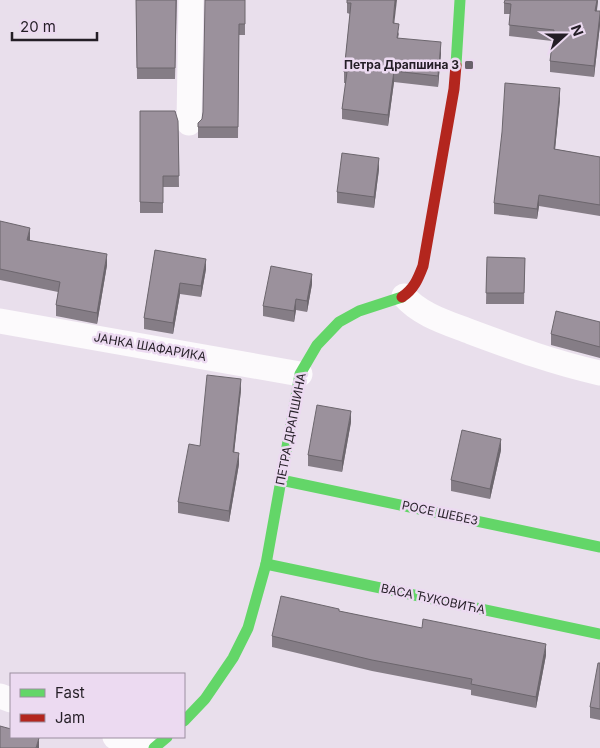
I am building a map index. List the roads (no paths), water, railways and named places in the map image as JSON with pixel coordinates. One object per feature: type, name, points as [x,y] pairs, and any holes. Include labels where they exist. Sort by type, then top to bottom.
[{"type":"street","points":[[189,123],[191,0]]},
{"type":"street","points":[[460,0],[454,89],[423,266],[416,284],[404,296],[412,305],[446,322],[522,352],[564,365],[600,373]]},
{"type":"street","name":"ПЕТРА ДРАПШИНА","points":[[185,719],[205,699],[233,658],[248,628],[266,564],[300,374],[325,333],[358,311],[391,302],[404,296]]},
{"type":"street","name":"ЈАНКА ШАФАРИКА","points":[[0,321],[300,374]]},
{"type":"street","name":"РОСЕ ШЕБЕЗ","points":[[281,480],[600,547]]},
{"type":"street","name":"ВАСА ЋУКОВИЋА","points":[[266,564],[600,634]]},
{"type":"street","points":[[118,738],[146,748]]},
{"type":"street","points":[[154,748],[166,738]]},
{"type":"place","name":"Петра Драпшина 3","points":[[469,65]]}]
